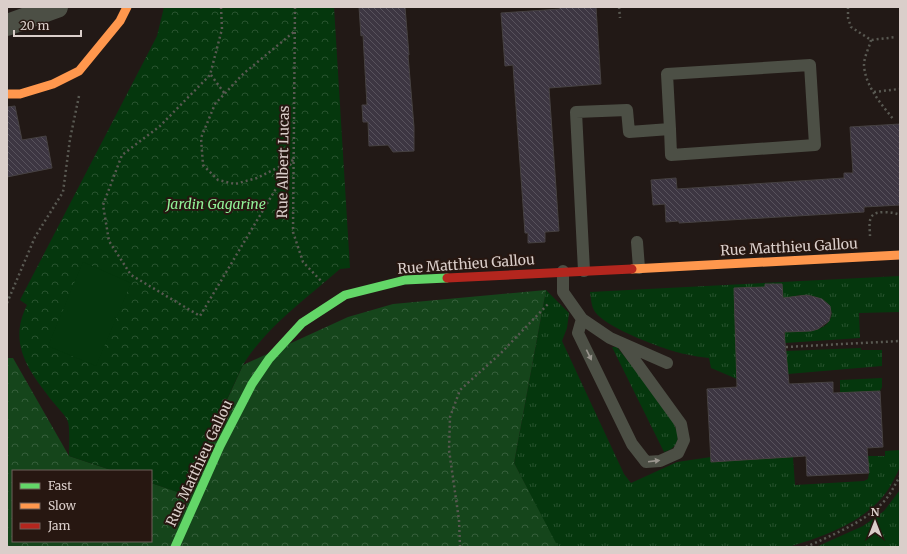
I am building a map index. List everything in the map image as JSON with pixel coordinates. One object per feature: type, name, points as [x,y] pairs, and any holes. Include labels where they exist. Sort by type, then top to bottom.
[{"type":"street","points":[[7,26],[57,7]]},
{"type":"street","points":[[7,94],[20,94],[53,84],[79,71],[120,21],[127,7]]},
{"type":"street","name":"Rue Matthieu Gallou","points":[[176,547],[220,446],[252,384],[269,359],[302,323],[345,294],[405,280],[900,255]]},
{"type":"lane","points":[[810,65],[815,145],[671,155],[670,129],[667,74],[810,65]]},
{"type":"lane","points":[[584,271],[576,112],[627,110],[628,132],[670,129]]},
{"type":"lane","points":[[637,242],[639,268]]},
{"type":"lane","points":[[563,272],[563,292],[582,319],[610,338],[667,363]]},
{"type":"lane","points":[[582,319],[578,333],[632,444],[646,462],[660,461],[678,453],[684,440],[681,424],[623,344]]},
{"type":"path","points":[[221,7],[222,29],[210,75],[160,126],[122,155],[103,205],[109,241],[131,275],[200,316],[293,160]]},
{"type":"path","name":"Rue Albert Lucas","points":[[295,7],[293,232],[303,262],[321,282],[345,294]]},
{"type":"path","points":[[619,7],[620,18]]},
{"type":"path","points":[[848,7],[848,18],[851,27],[871,40],[896,37]]},
{"type":"path","points":[[293,160],[256,178],[235,184],[218,180],[203,165],[201,138],[215,104],[243,74],[295,31]]},
{"type":"path","points":[[871,40],[864,63],[866,74],[874,92],[894,120]]},
{"type":"path","points":[[7,304],[35,237],[63,192],[70,139],[86,62]]},
{"type":"path","points":[[210,75],[225,94]]},
{"type":"path","points":[[874,92],[899,89]]},
{"type":"path","points":[[870,244],[871,217],[874,214],[893,212],[900,215]]},
{"type":"path","points":[[460,547],[459,520],[450,450],[450,417],[460,390],[501,353],[549,303],[563,272]]},
{"type":"path","points":[[786,347],[900,341]]},
{"type":"path","points":[[806,547],[835,534],[869,515],[889,496],[900,476]]},
{"type":"green space","name":"Jardin Gagarine","points":[[164,7],[334,7],[350,268],[340,269],[301,302],[263,338],[252,351],[243,365],[183,494],[152,483],[152,470],[111,470],[69,456],[69,425],[67,420],[29,369],[20,345],[19,333],[21,319],[27,305],[20,300],[157,36]]},
{"type":"green space","points":[[83,262],[131,283],[96,366],[48,346]]},
{"type":"green space","points":[[900,276],[900,312],[859,313],[860,338],[785,343],[785,328],[797,331],[811,331],[823,327],[828,323],[831,317],[831,311],[827,303],[817,297],[806,295],[783,299],[782,284],[765,284],[765,291],[760,287],[734,288],[737,379],[711,368],[709,358],[688,355],[664,348],[635,337],[609,323],[599,316],[594,310],[590,292]]},
{"type":"green space","points":[[546,290],[569,313],[567,328],[562,341],[624,474],[631,483],[677,462],[711,457],[712,462],[793,457],[795,485],[864,481],[868,479],[868,459],[837,456],[885,456],[885,451],[900,450],[900,467],[887,491],[876,504],[850,523],[819,537],[788,547],[557,547],[514,463]]},
{"type":"green space","points":[[546,290],[514,463],[558,547],[7,547],[7,358],[13,358],[69,456],[111,470],[12,470],[12,542],[152,542],[152,483],[184,494],[243,365],[348,317],[393,304]]},
{"type":"green space","points":[[612,347],[617,347],[652,391],[669,416],[678,435],[676,444],[670,450],[664,452]]},
{"type":"green space","points":[[861,348],[861,350],[882,350],[882,366],[788,374],[786,351]]},
{"type":"green space","points":[[882,378],[882,387],[880,391],[840,412],[840,380]]},
{"type":"green space","points":[[900,490],[900,547],[816,547],[863,526],[884,511]]},
{"type":"building","points":[[359,7],[405,7],[414,127],[414,151],[393,152],[388,145],[369,146],[368,122],[363,122],[362,105],[367,105],[363,35],[361,36]]},
{"type":"building","points":[[560,7],[596,7],[601,84],[549,88],[559,231],[545,232],[545,242],[528,243],[528,233],[525,233],[513,65],[505,66],[501,13],[560,9]]},
{"type":"building","points":[[15,106],[22,140],[46,136],[52,168],[7,177],[7,107]]},
{"type":"building","points":[[900,124],[900,205],[864,207],[864,212],[679,223],[679,221],[666,222],[665,204],[653,205],[651,180],[676,178],[677,189],[844,178],[844,173],[853,173],[850,127]]},
{"type":"building","points":[[765,284],[782,284],[783,298],[807,295],[822,299],[830,306],[831,313],[829,321],[818,329],[811,331],[784,332],[789,384],[833,382],[833,393],[880,391],[883,447],[867,448],[869,473],[807,476],[806,456],[711,462],[707,389],[737,387],[734,288],[765,287]]},
{"type":"traffic: fast","points":[[175,547],[220,446],[252,384],[269,359],[302,323],[345,295],[405,280],[447,278]]},
{"type":"traffic: slow","points":[[7,94],[20,94],[53,84],[79,71],[120,21],[127,7]]},
{"type":"traffic: slow","points":[[632,269],[900,255]]},
{"type":"traffic: jam","points":[[447,278],[632,269]]}]
